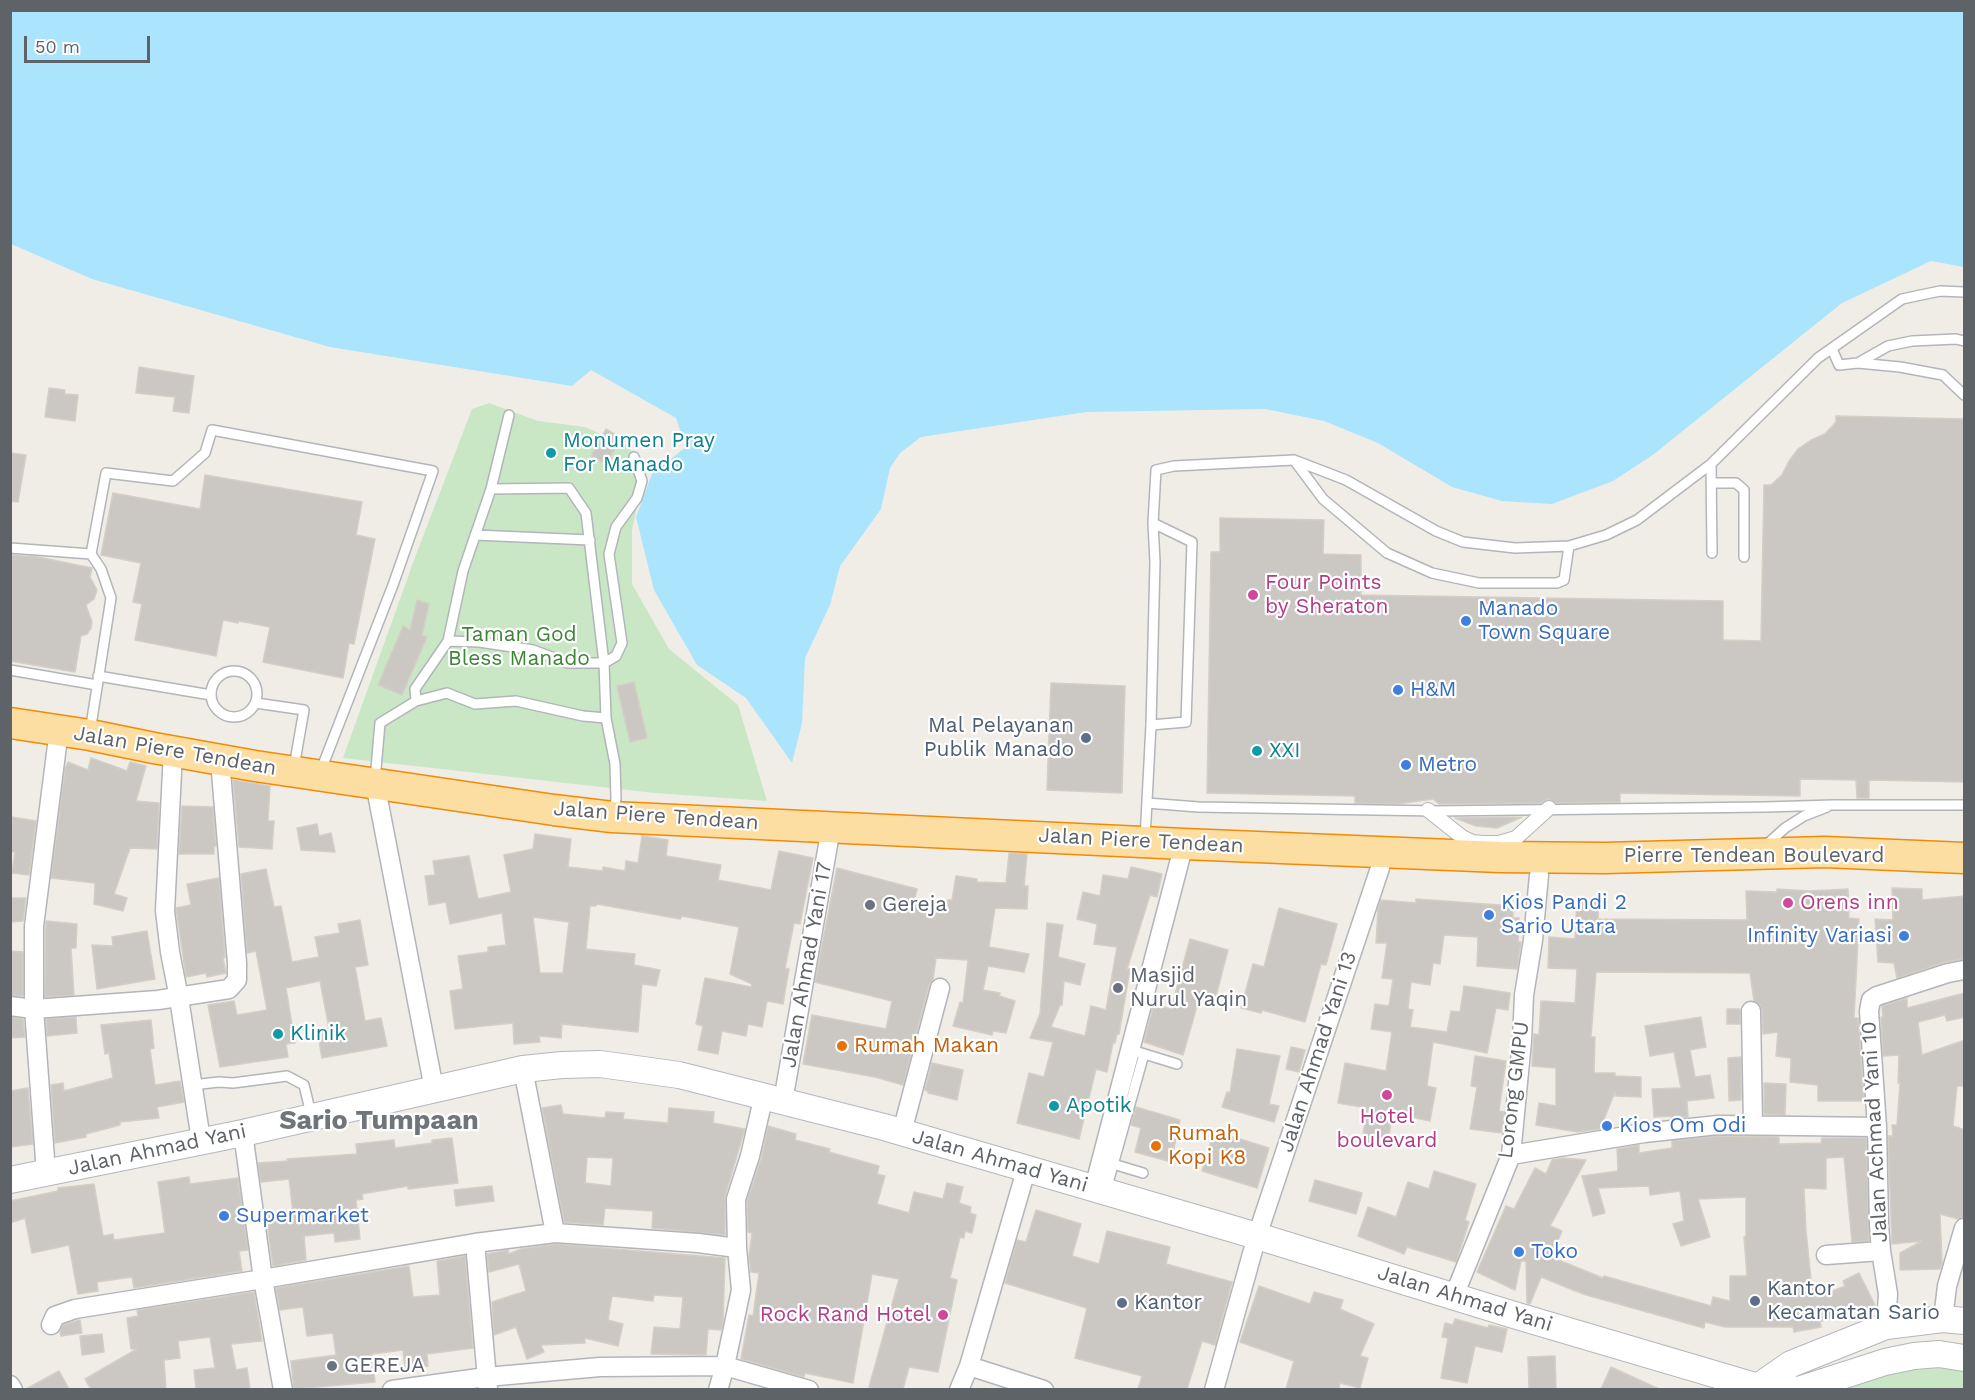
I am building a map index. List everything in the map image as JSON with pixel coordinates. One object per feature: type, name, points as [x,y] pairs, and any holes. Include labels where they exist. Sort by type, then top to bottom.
[{"type":"highway","name":"Jalan Piere Tendean","points":[[10,723],[90,735],[220,760],[554,810],[614,808],[831,828],[1184,844],[1307,848],[1452,846],[1532,856]]},
{"type":"highway","name":"Jalan Piere Tendean","points":[[1307,848],[1359,860],[1380,868],[1532,856]]},
{"type":"highway","name":"Pierre Tendean Boulevard","points":[[1532,856],[1605,858],[1825,852],[1965,858]]},
{"type":"main road","name":"Jalan Ahmad Yani","points":[[10,1180],[243,1132],[523,1069],[600,1064],[679,1075],[902,1132],[1027,1167],[1758,1387],[1797,1389]]},
{"type":"main road","points":[[1758,1387],[1791,1364],[1886,1326],[1954,1320]]},
{"type":"main road","points":[[1797,1389],[1885,1362],[1914,1356],[1939,1354],[1965,1358]]},
{"type":"street","points":[[46,1173],[34,1008],[34,926],[59,730]]},
{"type":"street","points":[[173,752],[165,911],[201,1140]]},
{"type":"street","points":[[10,1006],[34,1008],[126,1004],[179,998],[229,989],[237,980],[220,760]]},
{"type":"street","points":[[375,783],[434,1089]]},
{"type":"street","points":[[1532,856],[1549,808]]},
{"type":"street","points":[[1428,810],[1452,846]]},
{"type":"street","name":"Jalan Ahmad Yani 17","points":[[718,1389],[741,1290],[736,1199],[773,1098],[831,828]]},
{"type":"street","points":[[1100,1190],[1137,1052],[1184,844]]},
{"type":"street","name":"Lorong GMPU","points":[[1454,1296],[1511,1155],[1524,995],[1533,940],[1532,856]]},
{"type":"street","name":"Jalan Ahmad Yani 13","points":[[1214,1389],[1257,1236],[1380,868]]},
{"type":"street","name":"Jalan Achmad Yani 10","points":[[1886,1326],[1888,1294],[1881,1251],[1877,1127],[1869,1011],[1871,1000],[1948,973],[1965,970]]},
{"type":"street","points":[[902,1132],[940,988]]},
{"type":"street","points":[[1751,1011],[1753,1125]]},
{"type":"street","points":[[523,1069],[555,1233]]},
{"type":"street","points":[[1511,1155],[1654,1131],[1718,1125],[1877,1127]]},
{"type":"street","points":[[243,1132],[263,1280],[283,1389]]},
{"type":"street","points":[[959,1389],[969,1366],[1027,1167]]},
{"type":"street","points":[[1954,1320],[1947,1286],[1964,1230]]},
{"type":"street","points":[[51,1325],[54,1316],[66,1311],[475,1243],[555,1233],[737,1248]]},
{"type":"street","points":[[475,1243],[487,1383]]},
{"type":"street","points":[[1840,1254],[1881,1251]]},
{"type":"street","points":[[392,1389],[487,1383],[600,1367],[725,1366],[809,1389]]},
{"type":"street","points":[[969,1366],[1044,1389]]},
{"type":"street","points":[[10,1385],[13,1389]]},
{"type":"lane","points":[[1145,841],[1151,725],[1155,562],[1153,523],[1156,470],[1174,466],[1294,460],[1346,480],[1436,531],[1463,542],[1515,548],[1569,546],[1606,535],[1637,520],[1711,464],[1818,358],[1902,299],[1940,291],[1965,292]]},
{"type":"lane","points":[[1858,363],[1888,346],[1912,341],[1956,339],[1965,341]]},
{"type":"lane","points":[[1832,349],[1839,365],[1858,363],[1900,367],[1943,375],[1965,395]]},
{"type":"lane","points":[[416,701],[415,689],[448,640],[463,571],[491,489],[509,415]]},
{"type":"lane","points":[[90,735],[111,598],[101,569],[91,554],[106,473],[173,481],[205,453],[212,430],[433,471],[393,585],[306,773]]},
{"type":"lane","points":[[448,640],[533,650],[568,663],[604,663],[616,656],[622,643],[609,554],[616,527],[637,498],[642,481],[634,457]]},
{"type":"lane","points":[[1294,460],[1323,499],[1387,553],[1432,573],[1479,583],[1557,583],[1564,580],[1569,546]]},
{"type":"lane","points":[[1711,464],[1712,553]]},
{"type":"lane","points":[[1711,483],[1736,483],[1744,490],[1744,557]]},
{"type":"lane","points":[[491,489],[569,488],[586,513],[604,663],[606,718],[615,764],[614,808]]},
{"type":"lane","points":[[1151,725],[1186,722],[1192,542],[1153,523]]},
{"type":"lane","points":[[475,536],[590,540]]},
{"type":"lane","points":[[10,548],[91,554]]},
{"type":"lane","points":[[10,670],[211,695]]},
{"type":"lane","points":[[238,671],[250,677],[254,682],[257,689],[256,702],[248,713],[231,717],[219,712],[215,707],[211,695],[212,688],[219,676],[238,671]]},
{"type":"lane","points":[[375,783],[380,723],[416,701],[447,693],[476,704],[516,701],[582,716],[606,718]]},
{"type":"lane","points":[[256,702],[304,711],[306,773]]},
{"type":"lane","points":[[1147,803],[1198,807],[1428,810],[1965,805]]},
{"type":"lane","points":[[1757,853],[1785,828],[1804,816],[1833,805]]},
{"type":"lane","points":[[1137,1052],[1177,1064]]},
{"type":"lane","points":[[192,1085],[233,1083],[287,1076],[304,1084],[312,1117]]},
{"type":"lane","points":[[1100,1190],[1113,1164],[1128,1086]]},
{"type":"lane","points":[[1113,1164],[1143,1173]]},
{"type":"green space","name":"Taman God Bless Manado","points":[[489,403],[538,421],[585,427],[628,446],[645,470],[632,530],[632,584],[669,649],[738,705],[767,801],[655,793],[343,758],[414,560],[472,409]]},
{"type":"green space","points":[[1912,1364],[1964,1371],[1964,1389],[1841,1390],[1868,1376]]},
{"type":"water","points":[[11,10],[1964,11],[1964,267],[1931,261],[1842,303],[1654,454],[1613,481],[1552,504],[1502,501],[1452,487],[1378,443],[1324,421],[1265,409],[1086,412],[921,437],[900,453],[890,468],[881,509],[840,566],[830,605],[805,658],[802,723],[792,763],[746,698],[697,665],[654,590],[636,517],[652,474],[686,447],[676,418],[591,370],[572,386],[330,347],[92,279],[11,244]]},
{"type":"building","points":[[139,367],[194,376],[189,413],[173,411],[175,397],[136,393]]},
{"type":"building","points":[[49,388],[65,390],[64,394],[78,395],[75,421],[45,417]]},
{"type":"building","name":"Manado Town Square","points":[[1836,416],[1965,419],[1965,782],[1869,780],[1869,798],[1857,798],[1856,780],[1800,779],[1800,796],[1620,793],[1620,802],[1556,803],[1548,799],[1541,803],[1439,804],[1433,799],[1397,804],[1355,803],[1355,796],[1207,793],[1211,552],[1220,552],[1220,518],[1324,520],[1323,554],[1361,555],[1361,595],[1723,601],[1723,640],[1761,641],[1764,485],[1771,485],[1782,475],[1798,449],[1825,434],[1836,422]]},
{"type":"building","points":[[606,429],[621,438],[606,464],[591,456]]},
{"type":"building","points":[[10,453],[26,455],[18,502],[10,501]]},
{"type":"building","points":[[205,475],[362,502],[356,535],[375,539],[354,644],[349,643],[343,678],[263,662],[270,627],[239,621],[238,623],[223,620],[216,656],[135,640],[142,604],[133,602],[141,563],[101,555],[113,493],[200,509]]},
{"type":"building","points":[[10,555],[38,557],[92,568],[90,577],[97,590],[94,599],[86,605],[92,622],[87,634],[81,636],[75,672],[10,661]]},
{"type":"building","points":[[417,600],[429,604],[422,635],[427,637],[402,695],[378,685],[403,626],[410,630]]},
{"type":"building","points":[[634,682],[647,738],[630,742],[617,686]]},
{"type":"building","name":"Mal Pelayanan Publik Manado","points":[[1051,683],[1125,686],[1122,793],[1047,790]]},
{"type":"building","points":[[91,758],[127,771],[130,762],[146,766],[136,801],[159,803],[157,849],[130,848],[114,894],[127,898],[123,911],[94,904],[95,883],[51,878],[65,769],[68,762],[88,770]]},
{"type":"building","points":[[233,780],[270,786],[268,821],[274,821],[272,849],[239,847]]},
{"type":"building","points":[[182,806],[213,807],[216,846],[214,846],[214,854],[179,854]]},
{"type":"building","points":[[12,817],[36,821],[29,875],[12,873],[15,852],[10,852]]},
{"type":"building","points":[[1522,817],[1497,828],[1476,826],[1455,818]]},
{"type":"building","points":[[317,824],[319,836],[331,833],[335,852],[301,850],[297,828]]},
{"type":"building","points":[[535,834],[571,839],[568,867],[603,871],[603,867],[625,871],[626,861],[638,863],[642,836],[668,840],[666,856],[721,865],[718,880],[771,890],[779,851],[813,858],[800,924],[794,923],[785,968],[789,969],[783,1004],[767,1001],[762,1027],[748,1024],[746,1036],[722,1031],[718,1054],[698,1050],[703,1026],[696,1024],[705,978],[751,987],[752,984],[730,974],[739,927],[597,904],[590,906],[586,949],[635,954],[634,965],[660,970],[656,986],[642,984],[638,1032],[562,1024],[561,1038],[539,1036],[540,1042],[514,1044],[513,1023],[455,1029],[450,991],[463,989],[458,956],[488,952],[488,947],[506,945],[502,913],[450,924],[446,902],[429,905],[425,876],[435,875],[433,861],[469,856],[478,899],[511,892],[504,855],[533,849]],"holes":[[[533,917],[569,922],[563,973],[540,973]]]},
{"type":"building","points":[[1009,853],[1027,854],[1024,886],[1028,886],[1027,909],[995,908],[989,947],[1029,954],[1024,972],[988,966],[983,990],[1000,993],[999,996],[1015,1001],[1006,1033],[993,1031],[992,1035],[953,1026],[960,1002],[963,1003],[968,960],[936,958],[933,980],[929,985],[903,1085],[875,1077],[803,1064],[812,1015],[886,1029],[892,1001],[815,982],[837,868],[917,889],[913,905],[946,914],[947,900],[952,900],[956,876],[977,879],[977,882],[1006,883]]},
{"type":"building","points":[[1131,867],[1162,874],[1157,897],[1150,895],[1127,969],[1130,969],[1119,1034],[1113,1043],[1107,1072],[1096,1069],[1079,1139],[1017,1123],[1029,1073],[1044,1077],[1053,1042],[1030,1038],[1040,1014],[1047,923],[1063,925],[1058,957],[1085,964],[1080,985],[1064,981],[1062,1005],[1051,1027],[1085,1036],[1091,1006],[1106,1010],[1117,947],[1094,944],[1097,924],[1077,919],[1083,892],[1100,896],[1103,875],[1128,879]]},
{"type":"building","points":[[266,869],[274,907],[281,906],[292,962],[319,957],[315,937],[340,933],[338,924],[360,920],[368,965],[355,967],[365,1021],[381,1018],[387,1046],[322,1058],[317,1030],[329,1028],[320,981],[286,988],[295,1043],[286,1044],[288,1057],[220,1067],[208,1005],[234,1001],[237,1015],[267,1010],[256,951],[247,953],[241,874]]},
{"type":"building","points":[[219,878],[225,957],[223,958],[226,973],[207,977],[206,973],[186,977],[176,908],[191,905],[187,884]]},
{"type":"building","points":[[1892,888],[1922,889],[1922,900],[1965,896],[1965,959],[1945,962],[1897,978],[1894,963],[1878,962],[1875,919],[1893,920]]},
{"type":"building","points":[[1777,889],[1810,891],[1848,889],[1849,918],[1859,919],[1854,1018],[1858,1018],[1864,1101],[1818,1101],[1818,1085],[1790,1082],[1791,1058],[1776,1056],[1778,1032],[1763,1034],[1762,1010],[1760,1005],[1754,1001],[1750,973],[1596,972],[1591,1037],[1595,1037],[1594,1073],[1641,1077],[1641,1097],[1615,1096],[1615,1092],[1600,1129],[1578,1132],[1536,1125],[1539,1103],[1556,1106],[1556,1068],[1532,1066],[1534,1034],[1539,1035],[1541,1001],[1575,1003],[1577,969],[1548,968],[1549,937],[1575,939],[1577,900],[1599,901],[1598,919],[1747,920],[1746,891],[1777,892]]},
{"type":"building","points":[[10,898],[26,898],[23,921],[10,922]]},
{"type":"building","points":[[1416,899],[1513,906],[1513,918],[1519,918],[1518,942],[1521,942],[1517,969],[1477,966],[1478,937],[1444,935],[1440,964],[1433,963],[1430,985],[1411,982],[1408,1009],[1413,1010],[1410,1027],[1447,1032],[1451,1011],[1460,1012],[1464,986],[1510,993],[1508,1010],[1496,1008],[1487,1053],[1433,1042],[1427,1086],[1436,1088],[1430,1121],[1392,1113],[1388,1145],[1362,1142],[1367,1108],[1338,1103],[1345,1063],[1386,1071],[1392,1032],[1371,1029],[1375,1004],[1389,1006],[1393,979],[1382,978],[1387,943],[1376,943],[1378,909],[1381,900],[1416,903]]},
{"type":"building","points":[[1279,908],[1337,924],[1326,965],[1321,964],[1305,1022],[1262,1010],[1261,1013],[1241,1008],[1253,964],[1264,967]]},
{"type":"building","points":[[46,921],[77,924],[76,948],[71,948],[74,995],[45,997]]},
{"type":"building","points":[[147,931],[155,979],[97,989],[92,945],[113,946],[112,937]]},
{"type":"building","points":[[1190,939],[1228,950],[1216,996],[1201,992],[1183,1055],[1144,1042],[1154,1004],[1171,1009]]},
{"type":"building","points":[[10,951],[23,952],[23,996],[10,995]]},
{"type":"building","points":[[1965,993],[1965,1017],[1947,1021],[1945,1015],[1918,1022],[1922,1055],[1965,1040],[1965,1086],[1957,1086],[1953,1126],[1965,1130],[1965,1217],[1958,1219],[1940,1214],[1942,1263],[1940,1269],[1900,1270],[1900,1253],[1922,1241],[1892,1244],[1888,1136],[1893,1136],[1892,1125],[1897,1125],[1899,1055],[1883,1056],[1882,1006],[1907,998],[1907,1008]]},
{"type":"building","points":[[1727,1009],[1740,1009],[1740,1024],[1727,1024]]},
{"type":"building","points":[[10,1017],[23,1019],[25,1037],[10,1038]]},
{"type":"building","points":[[76,1017],[77,1033],[47,1036],[46,1019]]},
{"type":"building","points":[[1701,1017],[1706,1047],[1690,1050],[1695,1077],[1710,1075],[1714,1098],[1687,1101],[1688,1117],[1671,1119],[1671,1116],[1654,1117],[1652,1089],[1681,1088],[1674,1052],[1650,1056],[1645,1026]]},
{"type":"building","points":[[151,1020],[154,1048],[150,1049],[155,1085],[180,1081],[184,1102],[157,1107],[159,1118],[120,1122],[120,1125],[86,1134],[86,1137],[55,1143],[51,1085],[63,1083],[64,1091],[113,1078],[109,1053],[105,1054],[101,1025]]},
{"type":"building","points":[[1291,1047],[1305,1050],[1299,1072],[1286,1069]]},
{"type":"building","points":[[1237,1049],[1280,1056],[1269,1104],[1279,1106],[1274,1122],[1222,1107],[1227,1092],[1230,1093]]},
{"type":"building","points":[[1475,1056],[1506,1061],[1499,1111],[1504,1112],[1502,1133],[1470,1129],[1477,1087],[1471,1086]]},
{"type":"building","points":[[1741,1057],[1741,1100],[1729,1101],[1728,1058]]},
{"type":"building","points":[[932,1063],[963,1070],[957,1100],[928,1093],[925,1090]]},
{"type":"building","points":[[1764,1083],[1786,1084],[1785,1115],[1764,1114]]},
{"type":"building","points":[[28,1088],[33,1144],[10,1147],[10,1091]]},
{"type":"building","points":[[561,1105],[563,1114],[605,1118],[606,1112],[624,1113],[623,1119],[668,1123],[669,1108],[714,1112],[713,1123],[745,1129],[725,1196],[725,1235],[652,1228],[653,1211],[605,1208],[603,1225],[564,1222],[542,1108]],"holes":[[[587,1157],[613,1158],[611,1186],[585,1183]]]},
{"type":"building","points":[[1136,1107],[1180,1120],[1171,1162],[1135,1152],[1141,1128],[1131,1125]]},
{"type":"building","points":[[768,1126],[796,1134],[795,1140],[879,1166],[877,1174],[885,1176],[877,1204],[909,1213],[914,1192],[943,1199],[947,1183],[963,1187],[959,1203],[971,1207],[970,1213],[976,1215],[972,1233],[965,1231],[964,1238],[960,1237],[950,1278],[957,1280],[938,1372],[909,1367],[903,1389],[869,1387],[899,1279],[872,1274],[853,1383],[805,1373],[804,1377],[741,1359],[749,1315],[753,1316],[759,1273],[751,1272],[749,1256],[752,1233],[748,1232],[747,1201],[761,1159]]},
{"type":"building","points":[[1214,1131],[1269,1148],[1257,1188],[1202,1171]]},
{"type":"building","points":[[1719,1136],[1779,1137],[1779,1144],[1821,1143],[1822,1138],[1866,1138],[1869,1241],[1852,1242],[1844,1157],[1826,1158],[1826,1189],[1804,1188],[1806,1231],[1812,1289],[1815,1288],[1816,1298],[1845,1286],[1843,1281],[1859,1273],[1875,1305],[1858,1313],[1856,1308],[1820,1322],[1821,1327],[1794,1332],[1793,1327],[1725,1327],[1705,1322],[1704,1328],[1583,1294],[1541,1277],[1530,1304],[1527,1303],[1526,1261],[1521,1261],[1515,1290],[1477,1272],[1506,1206],[1514,1209],[1535,1168],[1546,1174],[1552,1160],[1563,1158],[1586,1160],[1550,1226],[1562,1231],[1551,1257],[1603,1278],[1604,1276],[1711,1306],[1713,1297],[1730,1301],[1730,1276],[1747,1276],[1744,1237],[1746,1236],[1746,1197],[1698,1199],[1710,1237],[1681,1246],[1673,1224],[1684,1221],[1680,1191],[1650,1195],[1649,1186],[1598,1188],[1605,1213],[1593,1216],[1582,1176],[1618,1171],[1617,1149],[1639,1145],[1639,1153],[1672,1148],[1672,1141]]},
{"type":"building","points":[[452,1138],[458,1183],[408,1189],[408,1186],[362,1194],[363,1199],[356,1200],[360,1239],[335,1242],[334,1233],[304,1236],[306,1260],[273,1266],[266,1216],[293,1213],[289,1179],[261,1182],[258,1163],[357,1154],[356,1144],[394,1140],[395,1148]]},
{"type":"building","points":[[1434,1171],[1476,1184],[1465,1220],[1469,1222],[1456,1262],[1407,1247],[1404,1254],[1358,1236],[1368,1207],[1396,1217],[1408,1182],[1429,1189]]},
{"type":"building","points":[[189,1177],[190,1184],[238,1178],[248,1250],[239,1251],[242,1271],[134,1288],[132,1277],[97,1282],[98,1291],[78,1294],[69,1245],[32,1253],[25,1218],[10,1223],[10,1201],[58,1191],[58,1188],[94,1184],[103,1236],[113,1234],[114,1240],[165,1233],[158,1182]]},
{"type":"building","points":[[1315,1180],[1362,1193],[1356,1214],[1309,1201]]},
{"type":"building","points":[[492,1186],[494,1201],[456,1206],[454,1190]]},
{"type":"building","points":[[1036,1210],[1081,1224],[1072,1256],[1099,1264],[1107,1231],[1170,1247],[1166,1264],[1232,1282],[1215,1345],[1202,1341],[1187,1389],[1138,1389],[1142,1376],[1075,1358],[1087,1308],[1005,1283],[1017,1240],[1026,1242]]},
{"type":"building","points":[[555,1244],[725,1258],[723,1323],[721,1330],[708,1329],[706,1355],[651,1354],[654,1327],[680,1329],[683,1297],[654,1295],[653,1301],[612,1296],[608,1320],[623,1324],[618,1346],[585,1338],[585,1343],[541,1345],[544,1352],[527,1359],[516,1327],[494,1335],[492,1302],[526,1291],[519,1264],[489,1272],[487,1254],[508,1250],[509,1254],[521,1249]]},
{"type":"building","points":[[465,1256],[473,1348],[427,1354],[428,1366],[405,1369],[403,1350],[372,1354],[375,1382],[294,1389],[291,1361],[336,1355],[333,1333],[307,1336],[303,1307],[280,1310],[276,1288],[409,1266],[413,1297],[440,1295],[437,1261]]},
{"type":"building","points":[[1259,1286],[1310,1304],[1314,1292],[1343,1300],[1340,1309],[1374,1324],[1360,1356],[1368,1358],[1360,1388],[1340,1383],[1339,1389],[1286,1389],[1294,1361],[1240,1342]]},
{"type":"building","points":[[254,1292],[262,1341],[231,1344],[236,1370],[247,1368],[250,1389],[196,1389],[194,1370],[215,1368],[210,1337],[178,1341],[180,1358],[164,1360],[166,1389],[91,1389],[85,1379],[137,1349],[131,1349],[127,1318],[138,1316],[137,1310]]},
{"type":"building","points":[[1455,1319],[1488,1328],[1489,1325],[1507,1329],[1502,1352],[1475,1346],[1467,1383],[1441,1378],[1448,1338],[1442,1337],[1445,1323],[1453,1325]]},
{"type":"building","points":[[80,1320],[82,1333],[61,1336],[60,1331],[63,1325]]},
{"type":"building","points":[[102,1334],[104,1352],[82,1355],[80,1336]]},
{"type":"building","points":[[1555,1356],[1556,1389],[1529,1389],[1528,1357]]},
{"type":"building","points":[[1611,1367],[1659,1389],[1601,1389]]},
{"type":"building","points":[[59,1371],[69,1389],[26,1389]]},
{"type":"place","name":"Monumen Pray For Manado","points":[[551,453]]},
{"type":"place","name":"Four Points by Sheraton","points":[[1253,595]]},
{"type":"place","name":"Manado Town Square","points":[[1466,621]]},
{"type":"place","name":"H&M","points":[[1398,690]]},
{"type":"place","name":"Mal Pelayanan Publik Manado","points":[[1086,738]]},
{"type":"place","name":"XXI","points":[[1257,751]]},
{"type":"place","name":"Metro","points":[[1406,765]]},
{"type":"place","name":"Orens inn","points":[[1788,903]]},
{"type":"place","name":"Gereja","points":[[870,905]]},
{"type":"place","name":"Kios Pandi 2 Sario Utara","points":[[1489,915]]},
{"type":"place","name":"Infinity Variasi","points":[[1904,936]]},
{"type":"place","name":"Masjid Nurul Yaqin","points":[[1118,988]]},
{"type":"place","name":"Klinik","points":[[278,1034]]},
{"type":"place","name":"Rumah Makan","points":[[842,1046]]},
{"type":"place","name":"Hotel boulevard","points":[[1387,1095]]},
{"type":"place","name":"Apotik","points":[[1054,1106]]},
{"type":"place","name":"Kios Om Odi","points":[[1607,1126]]},
{"type":"place","name":"Rumah Kopi K8","points":[[1156,1146]]},
{"type":"place","name":"Supermarket","points":[[224,1216]]},
{"type":"place","name":"Toko","points":[[1519,1252]]},
{"type":"place","name":"Kantor Kecamatan Sario","points":[[1755,1301]]},
{"type":"place","name":"Kantor","points":[[1122,1303]]},
{"type":"place","name":"Rock Rand Hotel","points":[[943,1315]]},
{"type":"place","name":"GEREJA","points":[[332,1366]]},
{"type":"district","name":"Sario Tumpaan","points":[[379,1121]]}]
